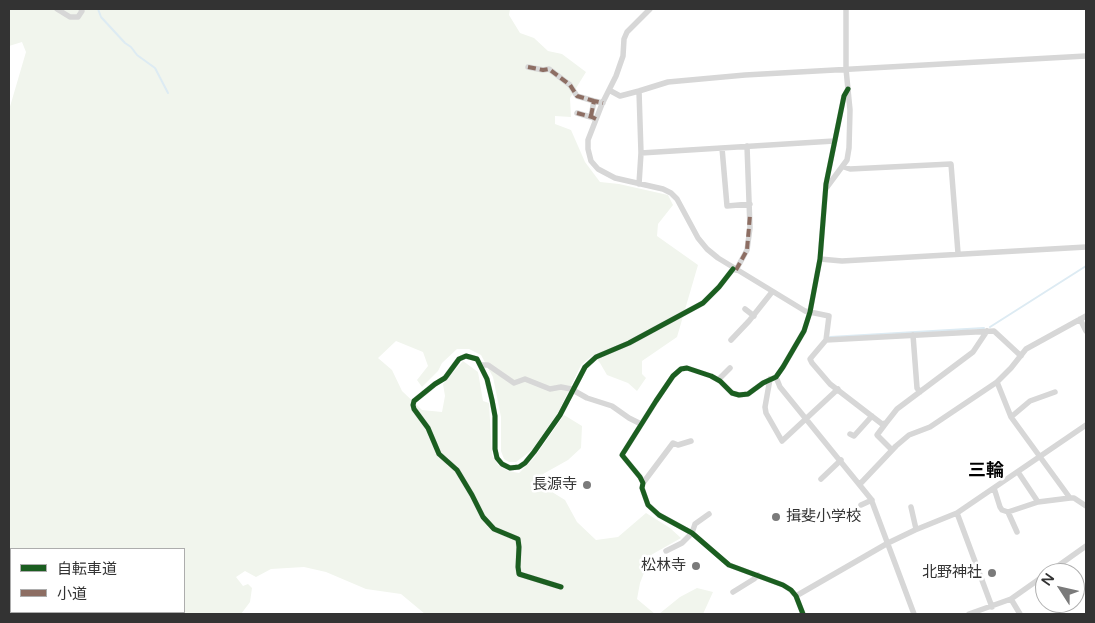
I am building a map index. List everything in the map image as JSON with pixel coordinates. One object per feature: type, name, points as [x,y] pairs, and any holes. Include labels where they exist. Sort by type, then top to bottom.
[{"type":"street","points":[[57,9],[70,16],[78,17],[82,11],[81,9]]},
{"type":"street","points":[[650,9],[627,32],[624,39],[623,56],[609,90],[594,118],[588,140],[591,161],[598,169],[615,178],[663,189],[671,194],[677,199],[698,238],[707,249],[735,270],[805,311],[828,316],[826,340],[810,359],[830,384],[882,424],[886,423]]},
{"type":"street","points":[[827,187],[848,160],[850,110],[846,70],[846,9]]},
{"type":"street","points":[[609,90],[620,96],[668,82],[1086,56]]},
{"type":"street","points":[[528,67],[543,70],[549,68],[570,85],[577,96],[602,103]]},
{"type":"street","points":[[838,389],[782,441],[766,413],[765,407],[773,378],[804,331],[810,312],[820,259],[825,195],[834,141],[844,96],[848,89]]},
{"type":"street","points":[[639,91],[641,153],[639,184]]},
{"type":"street","points":[[594,101],[594,118]]},
{"type":"street","points":[[577,113],[594,118]]},
{"type":"street","points":[[641,153],[834,141]]},
{"type":"street","points":[[561,587],[519,574],[518,539],[499,532],[488,524],[457,470],[438,454],[431,434],[414,409],[414,401],[445,378],[459,359],[466,356],[477,359],[487,379],[492,400],[495,416],[495,450],[497,458],[502,464],[510,468],[519,467],[525,463],[560,415],[585,367],[596,357],[629,343],[703,303],[735,270],[747,250],[750,228],[747,146]]},
{"type":"street","points":[[722,148],[726,206],[750,204]]},
{"type":"street","points":[[844,167],[850,169],[951,164],[958,253]]},
{"type":"street","points":[[820,259],[842,261],[1086,247]]},
{"type":"street","points":[[731,340],[754,316],[772,292]]},
{"type":"street","points":[[745,308],[754,316]]},
{"type":"street","points":[[860,484],[909,435],[930,427],[997,382],[1026,350],[1086,316]]},
{"type":"street","points":[[1080,319],[1086,331]]},
{"type":"street","points":[[892,450],[877,435],[897,409],[973,352],[987,331]]},
{"type":"street","points":[[826,340],[994,331],[1000,334],[1021,356]]},
{"type":"street","points":[[914,336],[917,388],[920,392]]},
{"type":"street","points":[[481,365],[488,365],[514,383],[525,380],[550,389],[561,386],[592,400],[612,406],[641,424]]},
{"type":"street","points":[[643,483],[622,455],[673,376],[681,368],[718,380],[732,394],[739,395],[748,394],[773,378]]},
{"type":"street","points":[[718,380],[730,368]]},
{"type":"street","points":[[773,378],[872,500],[914,614]]},
{"type":"street","points":[[997,382],[1011,417],[1070,498]]},
{"type":"street","points":[[1011,417],[1030,401],[1055,392]]},
{"type":"street","points":[[850,434],[854,436],[872,416]]},
{"type":"street","points":[[796,596],[888,543],[956,513],[1086,426]]},
{"type":"street","points":[[691,441],[678,445],[672,443],[643,483],[642,488],[648,505],[659,515],[692,533],[729,565],[783,585],[791,590],[796,596],[803,614]]},
{"type":"street","points":[[821,479],[841,460]]},
{"type":"street","points":[[1018,472],[1038,502]]},
{"type":"street","points":[[994,488],[1000,507],[1008,512],[1038,502],[1070,498],[1074,498],[1086,506]]},
{"type":"street","points":[[861,506],[872,500]]},
{"type":"street","points":[[911,507],[916,530]]},
{"type":"street","points":[[1008,512],[1017,532]]},
{"type":"street","points":[[956,513],[992,607]]},
{"type":"street","points":[[666,551],[682,544],[692,533],[695,524],[709,514]]},
{"type":"street","points":[[1063,563],[1085,549]]},
{"type":"street","points":[[733,592],[758,575]]},
{"type":"street","points":[[970,614],[1011,599],[1035,582]]},
{"type":"street","points":[[1011,599],[1020,614]]},
{"type":"shaded area","points":[[9,9],[510,9],[509,15],[520,33],[534,38],[548,51],[562,54],[586,72],[570,98],[571,117],[555,116],[555,124],[571,130],[585,162],[600,182],[619,184],[668,195],[673,205],[658,224],[657,236],[698,265],[677,337],[642,361],[642,374],[646,378],[637,391],[628,383],[607,375],[593,355],[581,365],[558,413],[532,450],[516,462],[509,462],[504,459],[501,451],[501,417],[493,377],[481,355],[469,349],[457,349],[442,363],[438,371],[422,387],[417,380],[428,366],[423,352],[396,341],[378,358],[392,370],[402,391],[422,410],[442,412],[445,396],[443,384],[463,361],[478,372],[483,401],[489,403],[492,455],[498,465],[508,471],[519,473],[534,458],[564,415],[582,426],[581,448],[568,460],[543,474],[544,487],[565,500],[577,522],[596,540],[618,537],[646,513],[670,528],[681,538],[651,555],[640,583],[637,599],[655,614],[425,614],[401,594],[366,589],[326,572],[304,567],[271,569],[256,577],[245,571],[236,577],[243,586],[248,584],[252,588],[250,602],[241,614],[9,614],[9,110],[26,52],[22,42],[9,46]]},
{"type":"shaded area","points":[[697,588],[713,592],[703,614],[659,614],[680,597]]},
{"type":"waterway","points":[[98,9],[101,17],[125,43],[137,55],[155,68],[168,93]]},
{"type":"waterway","points":[[990,327],[1086,266]]},
{"type":"waterway","points":[[830,337],[984,328]]},
{"type":"marked path","points":[[528,67],[543,70],[549,69],[570,85],[577,96],[594,101]]},
{"type":"marked path","points":[[591,116],[594,101],[603,103]]},
{"type":"marked path","points":[[577,113],[596,119]]},
{"type":"marked path","points":[[736,270],[747,250],[750,215]]},
{"type":"cycle path","points":[[803,614],[796,596],[791,590],[783,585],[729,565],[692,533],[659,515],[648,505],[640,477],[622,455],[673,376],[681,369],[687,368],[711,376],[720,381],[732,393],[739,395],[748,394],[763,383],[776,377],[783,367],[804,331],[810,312],[820,259],[826,184],[844,96],[848,89]]},
{"type":"cycle path","points":[[561,587],[519,574],[518,539],[494,529],[483,517],[457,470],[439,454],[428,428],[414,409],[414,401],[445,378],[459,359],[466,356],[477,359],[487,379],[492,400],[495,416],[495,449],[497,458],[502,464],[510,468],[519,467],[534,452],[560,415],[585,367],[596,357],[629,343],[703,303],[733,269]]},
{"type":"place","name":"長源寺","points":[[587,485]]},
{"type":"place","name":"揖斐小学校","points":[[776,517]]},
{"type":"place","name":"松林寺","points":[[696,566]]},
{"type":"place","name":"北野神社","points":[[992,573]]},
{"type":"district","name":"三輪","points":[[986,471]]}]
